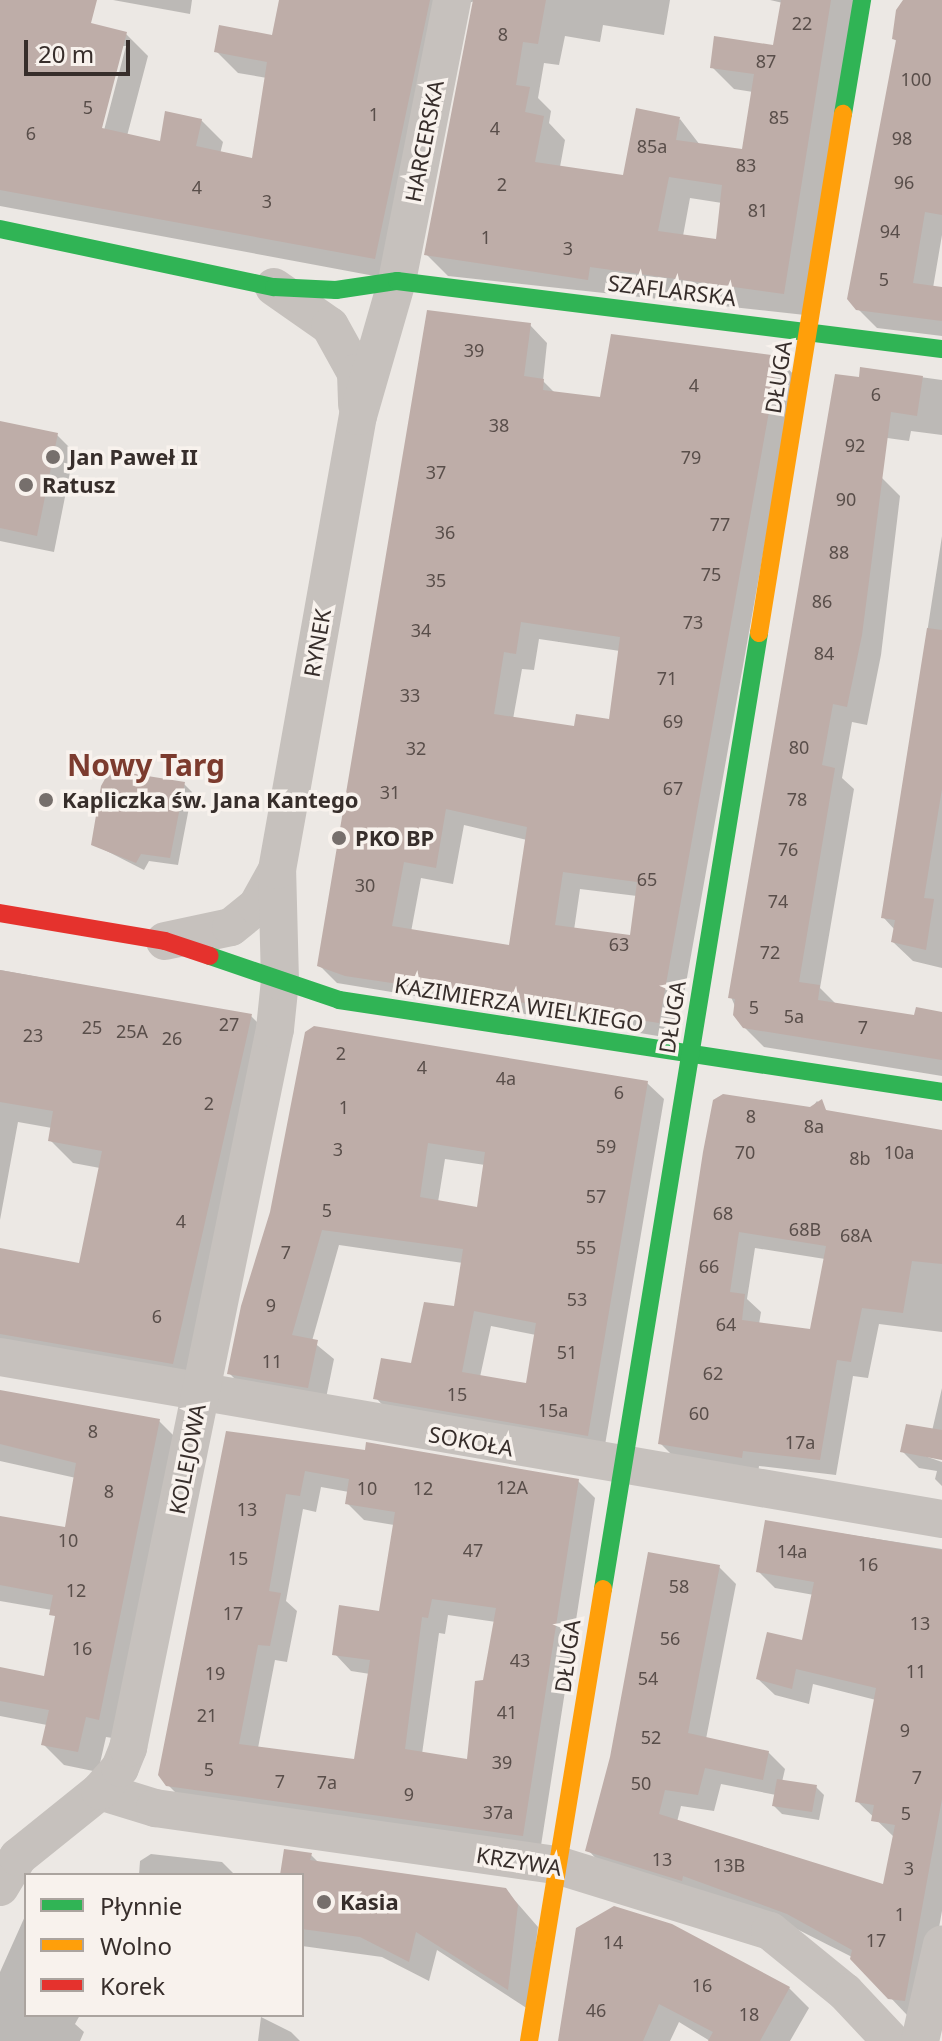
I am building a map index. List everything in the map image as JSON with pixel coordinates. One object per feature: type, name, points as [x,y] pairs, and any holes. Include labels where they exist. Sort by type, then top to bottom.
[{"type":"street","name":"HARCERSKA","points":[[397,281],[452,0]]},
{"type":"street","name":"DŁUGA","points":[[529,2041],[560,1866],[621,1464],[810,331],[862,0]]},
{"type":"street","name":"RYNEK","points":[[0,913],[165,941],[280,981],[277,870],[358,416],[397,281],[336,290],[274,287],[1,229]]},
{"type":"street","name":"SZAFLARSKA","points":[[397,281],[942,349]]},
{"type":"street","name":"RYNEK","points":[[274,287],[330,326],[356,373],[358,416]]},
{"type":"street","name":"RYNEK","points":[[165,941],[231,927],[257,906],[277,870]]},
{"type":"street","name":"KAZIMIERZA WIELKIEGO","points":[[280,981],[339,1000],[690,1056],[942,1092]]},
{"type":"street","name":"KOLEJOWA","points":[[6,1867],[100,1791],[120,1768],[128,1748],[275,1029],[280,981]]},
{"type":"street","name":"SOKOŁA","points":[[0,1357],[942,1519]]},
{"type":"street","name":"KRZYWA","points":[[100,1791],[155,1808],[560,1866],[770,1931],[845,1992],[891,2041]]},
{"type":"street","points":[[920,2041],[928,2025],[942,1944]]},
{"type":"building","points":[[0,0],[97,0],[91,23],[127,32],[102,128],[160,141],[165,111],[202,119],[196,146],[252,158],[267,62],[214,52],[219,25],[272,35],[279,0],[430,0],[375,259],[0,190]]},
{"type":"building","points":[[473,0],[546,0],[538,44],[523,42],[516,85],[530,87],[525,112],[544,116],[535,162],[623,175],[636,108],[680,117],[676,140],[742,149],[754,74],[710,68],[714,36],[773,45],[781,0],[831,0],[784,294],[590,267],[588,280],[424,255]],"holes":[[[669,177],[722,185],[716,239],[658,231]]]},
{"type":"building","points":[[903,0],[942,0],[942,215],[925,212],[913,283],[942,287],[942,321],[856,310],[847,299],[896,40],[892,39],[896,10]]},
{"type":"building","points":[[427,310],[531,323],[524,376],[544,379],[543,390],[600,397],[611,334],[779,356],[659,1023],[345,976],[317,966]],"holes":[[[521,622],[620,637],[609,719],[576,714],[574,726],[494,714],[504,652],[516,654]],[[446,809],[527,827],[509,945],[392,926],[404,862],[436,868]],[[563,872],[637,882],[630,935],[555,925]]]},
{"type":"building","points":[[860,367],[923,376],[917,416],[891,412],[862,635],[847,707],[833,704],[822,765],[835,768],[799,982],[820,985],[818,1000],[914,1015],[916,1007],[942,1012],[942,1060],[743,1028],[733,1015],[735,999],[728,998],[835,374],[859,377]]},
{"type":"building","name":"Ratusz","points":[[0,421],[58,433],[37,536],[0,528]]},
{"type":"building","points":[[927,628],[942,630],[942,789],[924,898],[934,899],[926,950],[891,942],[895,920],[881,918]]},
{"type":"building","points":[[110,770],[185,782],[170,858],[141,854],[136,863],[91,845],[101,786]]},
{"type":"building","points":[[0,970],[252,1014],[173,1364],[0,1334],[0,1248],[79,1263],[102,1151],[48,1141],[53,1111],[0,1102]]},
{"type":"building","points":[[314,1026],[648,1081],[588,1436],[373,1399],[381,1358],[411,1363],[424,1302],[454,1306],[463,1249],[322,1230],[292,1335],[318,1340],[308,1388],[227,1374],[241,1306],[270,1212],[305,1032]],"holes":[[[428,1143],[485,1152],[477,1207],[420,1197]],[[474,1311],[536,1323],[526,1383],[462,1372]]]},
{"type":"building","points":[[723,1094],[810,1107],[822,1099],[826,1110],[942,1130],[942,1264],[912,1261],[903,1313],[862,1308],[851,1362],[837,1360],[820,1460],[743,1451],[742,1458],[658,1444],[713,1100]],"holes":[[[739,1232],[826,1246],[810,1329],[742,1320],[745,1294],[730,1292]]]},
{"type":"building","points":[[0,1390],[160,1419],[99,1720],[86,1717],[78,1752],[41,1745],[49,1710],[0,1701],[0,1667],[44,1676],[55,1616],[49,1615],[53,1595],[0,1585],[0,1516],[65,1527],[76,1463],[0,1444]]},
{"type":"building","points":[[906,1424],[942,1430],[942,1460],[900,1452]]},
{"type":"building","points":[[226,1431],[365,1450],[366,1442],[579,1479],[523,1836],[166,1786],[158,1775]],"holes":[[[305,1471],[349,1479],[345,1504],[395,1512],[379,1611],[339,1605],[332,1655],[370,1660],[354,1759],[239,1744],[258,1645],[270,1646],[281,1593],[269,1591],[286,1494],[300,1496]],[[432,1599],[496,1608],[483,1680],[475,1681],[467,1759],[405,1749],[422,1617],[428,1618]]]},
{"type":"building","points":[[765,1520],[942,1550],[942,1799],[905,2001],[888,1999],[850,1959],[852,1950],[787,1914],[683,1876],[682,1881],[585,1851],[610,1757],[648,1552],[720,1565],[688,1733],[769,1751],[763,1780],[705,1768],[698,1795],[665,1790],[659,1814],[883,1884],[895,1825],[871,1821],[874,1805],[855,1802],[876,1688],[796,1669],[792,1689],[756,1679],[767,1632],[802,1640],[814,1582],[756,1572]]},
{"type":"building","points":[[777,1779],[817,1785],[812,1812],[772,1806]]},
{"type":"building","points":[[284,1849],[312,1853],[310,1860],[506,1888],[518,1905],[508,1990],[416,1932],[409,1962],[360,1937],[304,1929],[304,1873],[280,1873]]},
{"type":"building","points":[[614,1906],[672,1924],[790,1987],[760,2041],[708,2041],[713,2032],[659,2004],[643,2041],[558,2041],[576,1928]]},
{"type":"traffic: fast","points":[[843,114],[862,0]]},
{"type":"traffic: fast","points":[[0,229],[274,287],[336,290],[397,281],[942,349]]},
{"type":"traffic: fast","points":[[603,1589],[759,633]]},
{"type":"traffic: fast","points":[[210,956],[339,1000],[942,1092]]},
{"type":"traffic: slow","points":[[759,633],[843,114]]},
{"type":"traffic: slow","points":[[529,2041],[603,1589]]},
{"type":"traffic: jam","points":[[0,913],[165,941],[210,956]]},
{"type":"place","name":"Jan Paweł II","points":[[53,457]]},
{"type":"place","name":"Ratusz","points":[[26,485]]},
{"type":"place","name":"Kapliczka św. Jana Kantego","points":[[46,800]]},
{"type":"place","name":"PKO BP","points":[[339,838]]},
{"type":"place","name":"Kasia","points":[[324,1902]]},
{"type":"district","name":"Nowy Targ","points":[[146,765]]}]
